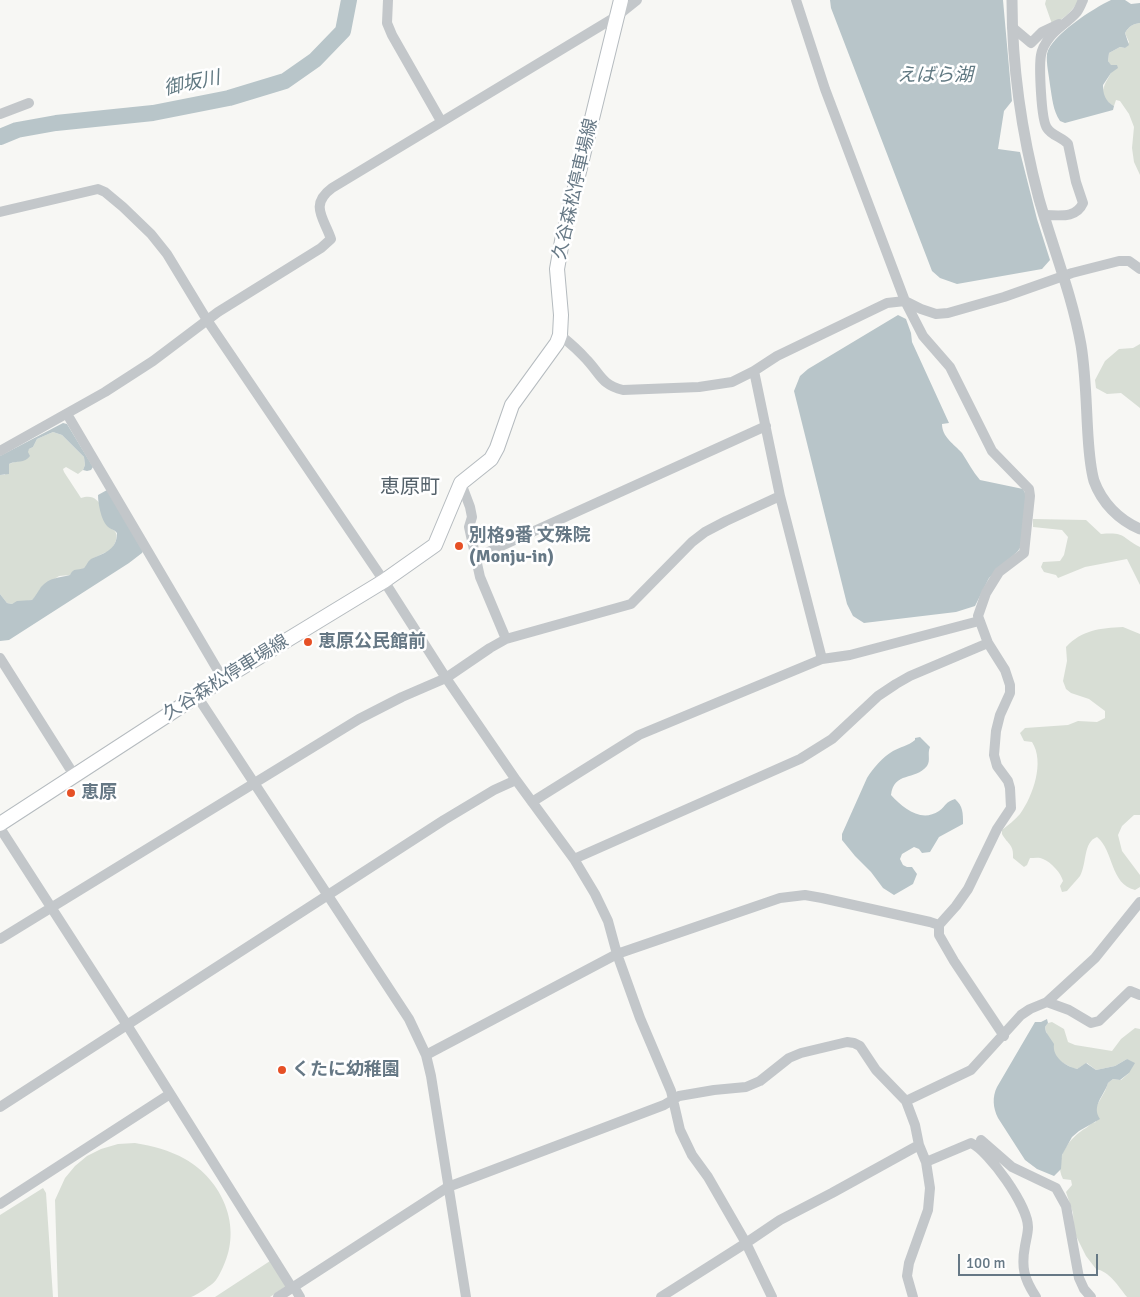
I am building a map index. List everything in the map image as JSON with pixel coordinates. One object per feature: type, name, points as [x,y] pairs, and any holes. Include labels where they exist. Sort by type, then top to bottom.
[{"type":"main road","name":"久谷森松停車場線","points":[[0,824],[223,679],[384,581],[435,545],[460,484],[491,459],[497,448],[512,404],[554,349],[560,335],[561,315],[557,269],[562,241],[621,0]]},
{"type":"street","points":[[388,0],[387,23],[392,36],[442,121]]},
{"type":"street","points":[[0,451],[106,392],[153,361],[207,320],[321,248],[331,239],[319,212],[320,202],[324,195],[442,121],[618,16],[637,0]]},
{"type":"street","points":[[796,0],[825,89],[905,301],[923,336],[950,367],[992,451],[1029,489],[1030,496],[1024,553],[995,577],[979,612],[979,620],[988,643],[1005,670],[1010,685],[1010,693],[1000,715],[996,731],[994,755],[997,766],[1008,781],[1011,808],[997,829],[968,889],[939,925],[939,935],[994,1024],[1004,1036]]},
{"type":"street","points":[[1012,0],[1014,59],[1026,142],[1044,215],[1062,277],[1074,310],[1081,347],[1094,481],[1101,495],[1118,516],[1140,529]]},
{"type":"street","points":[[1044,215],[1075,213],[1080,210],[1083,203],[1077,188],[1068,144],[1051,133],[1043,118],[1041,55],[1044,45],[1050,37],[1076,14],[1083,0]]},
{"type":"street","points":[[1012,27],[1031,43],[1042,32],[1067,21]]},
{"type":"street","points":[[0,114],[29,103]]},
{"type":"street","points":[[0,212],[98,189],[105,192],[151,234],[168,254],[207,320],[384,581],[446,678],[516,780],[574,859],[595,894],[608,921],[616,954],[640,1018],[671,1091],[680,1130],[692,1155],[708,1177],[746,1243],[772,1297]]},
{"type":"street","points":[[560,335],[586,358],[606,384],[623,390],[718,385],[732,382],[777,356],[886,304],[905,301],[936,314],[948,313],[1119,261],[1129,261],[1140,269]]},
{"type":"street","points":[[754,371],[780,496],[822,659]]},
{"type":"street","points":[[67,414],[223,679]]},
{"type":"street","points":[[476,557],[766,426]]},
{"type":"street","points":[[460,484],[470,507],[472,517],[469,527],[480,577],[506,639]]},
{"type":"street","points":[[0,939],[359,719],[402,697],[446,678],[506,639],[631,604],[692,542],[705,532],[726,520],[780,496]]},
{"type":"street","points":[[532,802],[639,735],[822,659],[850,656],[979,620]]},
{"type":"street","points":[[574,859],[800,759],[832,739],[878,696],[896,684],[910,676],[988,643]]},
{"type":"street","points":[[0,658],[74,775]]},
{"type":"street","points":[[197,696],[409,1019],[426,1055],[431,1076],[466,1297]]},
{"type":"street","points":[[0,1107],[444,820],[494,790],[516,780]]},
{"type":"street","points":[[0,828],[300,1297]]},
{"type":"street","points":[[426,1055],[616,954],[780,898],[805,895],[939,925]]},
{"type":"street","points":[[906,1101],[971,1070],[1004,1036],[1021,1015],[1030,1009],[1048,1002],[1095,958],[1140,902]]},
{"type":"street","points":[[1048,1002],[1069,1010],[1090,1023],[1099,1020],[1130,992],[1140,995]]},
{"type":"street","points":[[278,1297],[448,1187],[664,1105],[679,1096],[746,1087],[760,1081],[789,1058],[801,1053],[847,1042],[860,1046],[876,1070],[906,1101],[916,1125],[919,1145],[926,1162],[930,1188],[928,1210],[909,1263],[907,1276],[914,1297]]},
{"type":"street","points":[[0,1204],[170,1094]]},
{"type":"street","points":[[973,1144],[975,1140],[982,1140],[1012,1166],[1056,1188],[1066,1206],[1079,1278],[1084,1289],[1091,1297]]},
{"type":"street","points":[[926,1162],[971,1143],[978,1146],[997,1167],[1008,1182],[1027,1219],[1028,1227],[1022,1262],[1023,1272],[1036,1297]]},
{"type":"street","points":[[661,1297],[780,1220],[832,1194],[919,1145]]},
{"type":"shaded area","points":[[1046,0],[1079,0],[1068,14],[1052,24],[1045,4]]},
{"type":"shaded area","points":[[1140,23],[1140,175],[1134,162],[1132,148],[1134,127],[1129,114],[1120,101],[1116,100],[1114,106],[1107,101],[1103,92],[1114,66],[1111,66],[1108,61],[1109,53],[1120,47],[1125,48],[1129,42],[1125,33],[1131,26]]},
{"type":"shaded area","points":[[1140,344],[1140,408],[1121,393],[1107,394],[1096,388],[1095,380],[1105,361],[1119,349],[1133,348]]},
{"type":"shaded area","points":[[53,432],[62,435],[84,457],[85,465],[78,474],[66,467],[63,469],[64,472],[81,498],[93,498],[101,505],[110,528],[116,532],[116,541],[111,550],[93,559],[86,567],[70,575],[59,576],[40,589],[32,600],[12,604],[7,603],[0,594],[0,475],[5,475],[9,464],[18,461],[33,447],[37,439]]},
{"type":"shaded area","points":[[1033,519],[1086,520],[1101,534],[1123,536],[1140,547],[1140,585],[1127,559],[1085,567],[1058,578],[1056,575],[1044,572],[1041,567],[1043,562],[1060,561],[1064,555],[1068,537],[1062,530],[1033,527]]},
{"type":"shaded area","points":[[1123,627],[1140,634],[1140,815],[1134,815],[1122,826],[1118,835],[1122,851],[1140,875],[1140,887],[1135,890],[1127,887],[1121,881],[1116,874],[1107,850],[1097,837],[1087,848],[1080,876],[1067,891],[1062,892],[1060,886],[1063,881],[1062,878],[1052,865],[1042,858],[1030,858],[1024,867],[1013,858],[1012,847],[1002,834],[1002,830],[1025,807],[1036,779],[1036,750],[1032,742],[1024,741],[1020,733],[1025,728],[1068,725],[1078,721],[1097,722],[1105,718],[1105,711],[1089,699],[1071,693],[1066,689],[1063,681],[1067,661],[1066,647],[1085,633],[1107,628]]},
{"type":"shaded area","points":[[1052,1022],[1064,1029],[1068,1042],[1075,1045],[1112,1051],[1121,1039],[1135,1028],[1140,1029],[1140,1297],[1127,1297],[1113,1280],[1105,1273],[1096,1269],[1086,1256],[1074,1232],[1073,1213],[1066,1192],[1072,1185],[1071,1180],[1063,1179],[1060,1171],[1062,1156],[1069,1143],[1080,1132],[1096,1122],[1096,1107],[1108,1083],[1113,1079],[1121,1080],[1129,1073],[1127,1059],[1115,1066],[1096,1070],[1087,1063],[1077,1069],[1069,1066],[1056,1057],[1051,1047],[1045,1027],[1048,1023]]},
{"type":"shaded area","points":[[135,1143],[161,1149],[185,1159],[198,1168],[219,1192],[230,1220],[231,1236],[229,1251],[220,1274],[212,1284],[191,1297],[58,1297],[55,1200],[65,1178],[87,1156],[101,1149],[118,1144]]},
{"type":"shaded area","points":[[43,1188],[46,1193],[53,1297],[0,1297],[0,1215]]},
{"type":"shaded area","points":[[270,1261],[286,1286],[270,1297],[215,1297]]},
{"type":"water","name":"えばら湖","points":[[830,0],[1003,0],[1012,101],[1004,111],[998,149],[1020,152],[1037,219],[1050,260],[1042,269],[957,284],[940,278],[932,271],[831,8]]},
{"type":"water","points":[[1111,0],[1125,0],[1131,4],[1140,3],[1140,23],[1131,26],[1125,33],[1129,45],[1109,53],[1108,61],[1111,65],[1117,65],[1118,68],[1111,73],[1103,88],[1107,100],[1114,106],[1113,110],[1065,123],[1060,121],[1054,108],[1047,54],[1056,39],[1074,23]]},
{"type":"water","points":[[898,315],[906,319],[912,342],[949,423],[942,424],[946,437],[962,453],[980,480],[1023,489],[1027,497],[1023,543],[1018,551],[989,578],[975,606],[956,612],[864,623],[853,616],[847,604],[794,391],[800,376],[808,369]]},
{"type":"water","points":[[63,423],[67,424],[93,467],[91,470],[83,470],[85,465],[84,457],[62,435],[53,432],[37,439],[33,447],[29,449],[30,456],[28,458],[9,464],[9,474],[0,475],[0,456]]},
{"type":"water","points":[[107,490],[143,551],[142,553],[9,640],[0,641],[0,594],[7,603],[12,604],[17,601],[32,600],[48,581],[70,575],[74,570],[84,568],[91,559],[112,548],[115,544],[117,533],[105,523],[99,502],[98,495]]},
{"type":"water","points":[[920,737],[930,747],[927,766],[922,771],[896,782],[891,795],[901,805],[919,815],[932,814],[939,811],[947,803],[955,799],[960,804],[962,810],[963,824],[939,837],[930,852],[922,853],[914,847],[902,854],[900,859],[903,865],[912,867],[917,874],[913,884],[894,895],[883,888],[871,872],[855,856],[842,840],[842,834],[872,770],[889,753],[910,744],[915,738]]},
{"type":"water","points":[[1047,1019],[1046,1032],[1054,1044],[1055,1053],[1068,1066],[1077,1069],[1086,1063],[1096,1070],[1115,1066],[1127,1059],[1135,1063],[1129,1073],[1120,1080],[1113,1079],[1108,1083],[1098,1105],[1097,1110],[1100,1119],[1072,1137],[1062,1155],[1061,1169],[1054,1176],[1037,1169],[1025,1160],[998,1118],[994,1102],[997,1087],[1035,1022]]},
{"type":"waterway","name":"御坂川","points":[[0,137],[17,130],[56,123],[153,113],[229,98],[285,81],[315,60],[343,31],[349,0]]},
{"type":"place","name":"別格9番 文殊院 (Monju-in)","points":[[459,546]]},
{"type":"place","name":"恵原公民館前","points":[[308,642]]},
{"type":"place","name":"恵原","points":[[71,793]]},
{"type":"place","name":"くたに幼稚園","points":[[282,1070]]},
{"type":"district","name":"恵原町","points":[[410,488]]}]
